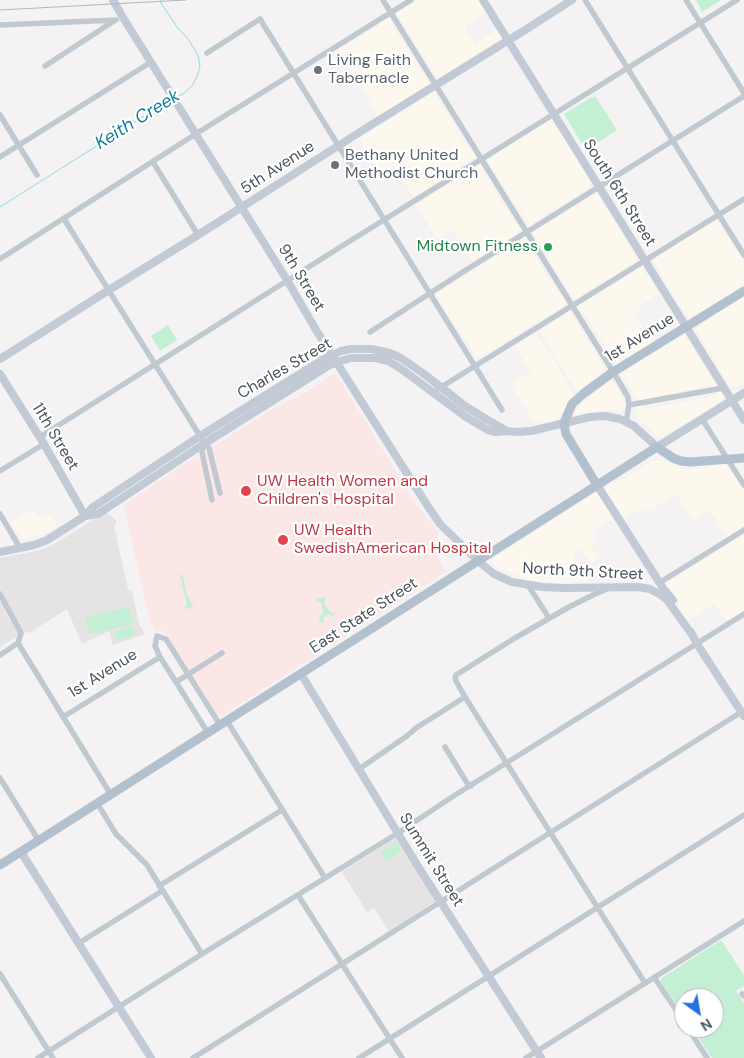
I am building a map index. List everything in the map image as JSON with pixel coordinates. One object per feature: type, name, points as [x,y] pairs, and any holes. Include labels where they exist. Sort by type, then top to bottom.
[{"type":"main road","name":"9th Street","points":[[113,0],[119,18],[151,62],[427,505],[440,524],[478,561]]},
{"type":"main road","name":"South 6th Street","points":[[484,0],[744,420]]},
{"type":"main road","name":"5th Avenue","points":[[0,359],[572,0]]},
{"type":"main road","name":"1st Avenue","points":[[564,423],[572,404],[583,394],[614,372],[744,291]]},
{"type":"main road","name":"Charles Street","points":[[0,552],[34,545],[47,540],[85,516],[93,507],[200,436],[350,349],[372,348],[400,358],[442,387],[465,406],[507,431]]},
{"type":"main road","name":"Charles Street","points":[[85,516],[98,513],[334,358],[359,357],[388,361],[434,392],[466,417],[488,430],[496,432],[531,431],[590,417],[605,416],[620,419],[634,426],[657,447]]},
{"type":"main road","name":"11th Street","points":[[0,374],[42,440],[85,516]]},
{"type":"main road","name":"East State Street","points":[[0,865],[744,393]]},
{"type":"main road","points":[[564,423],[566,434],[597,485],[659,583],[677,607],[697,644],[743,713]]},
{"type":"main road","points":[[657,447],[681,461],[702,462],[744,458]]},
{"type":"main road","name":"North 9th Street","points":[[478,561],[494,574],[512,582],[528,585],[564,588],[638,587],[650,589],[667,600],[693,636]]},
{"type":"main road","name":"Summit Street","points":[[301,674],[441,902],[539,1055]]},
{"type":"main road","points":[[21,852],[151,1058]]},
{"type":"street","points":[[383,0],[614,372],[628,397],[629,405],[626,422]]},
{"type":"street","points":[[0,259],[411,0]]},
{"type":"street","points":[[585,0],[744,255]]},
{"type":"street","points":[[370,332],[744,95],[686,0]]},
{"type":"street","points":[[0,471],[42,440],[154,365],[287,280],[737,0]]},
{"type":"street","points":[[0,25],[119,18]]},
{"type":"street","points":[[45,66],[119,18]]},
{"type":"street","points":[[207,53],[260,19],[502,410]]},
{"type":"street","points":[[0,157],[151,62]]},
{"type":"street","points":[[0,115],[37,175]]},
{"type":"street","points":[[153,162],[198,235]]},
{"type":"street","points":[[434,392],[744,199]]},
{"type":"street","points":[[64,219],[200,436],[212,500]]},
{"type":"street","points":[[629,405],[723,388]]},
{"type":"street","points":[[702,419],[744,485]]},
{"type":"street","points":[[203,444],[209,448],[220,493]]},
{"type":"street","points":[[0,514],[20,548]]},
{"type":"street","points":[[659,583],[744,530]]},
{"type":"street","points":[[528,585],[549,618]]},
{"type":"street","points":[[611,588],[593,595],[507,642],[456,675],[456,681],[645,983]]},
{"type":"street","points":[[0,594],[21,633],[18,643],[0,655]]},
{"type":"street","points":[[38,1058],[744,614]]},
{"type":"street","points":[[208,733],[160,657],[155,646],[157,636],[166,639],[205,702],[223,723],[325,878]]},
{"type":"street","points":[[18,643],[111,795]]},
{"type":"street","points":[[176,682],[222,653]]},
{"type":"street","name":"1st Avenue","points":[[64,717],[160,657]]},
{"type":"street","points":[[359,769],[416,728],[465,697]]},
{"type":"street","points":[[194,709],[205,702]]},
{"type":"street","points":[[193,1058],[743,713]]},
{"type":"street","points":[[445,747],[470,786]]},
{"type":"street","points":[[0,778],[38,841]]},
{"type":"street","points":[[97,803],[116,834],[147,865],[202,954]]},
{"type":"street","points":[[79,943],[282,810]]},
{"type":"street","points":[[360,1058],[744,814]]},
{"type":"street","points":[[298,895],[402,1058]]},
{"type":"street","points":[[526,1058],[539,1055],[654,977],[744,921]]},
{"type":"street","points":[[0,974],[52,1058]]},
{"type":"street","points":[[654,977],[674,1007]]},
{"type":"street","points":[[694,1038],[707,1058]]},
{"type":"shaded area","points":[[418,0],[480,0],[487,11],[464,26],[475,44],[498,29],[502,38],[438,79],[397,15],[399,11]]},
{"type":"shaded area","points":[[385,19],[391,20],[430,84],[379,117],[338,50]]},
{"type":"shaded area","points":[[434,91],[468,148],[472,150],[476,157],[413,197],[394,166],[380,174],[359,139]]},
{"type":"shaded area","points":[[549,120],[552,120],[591,183],[591,186],[530,227],[487,160]]},
{"type":"shaded area","points":[[478,164],[521,231],[472,262],[452,230],[438,239],[416,205]]},
{"type":"shaded area","points":[[597,194],[637,261],[574,299],[533,234]]},
{"type":"shaded area","points":[[715,219],[744,262],[744,285],[690,318],[653,261],[656,257]]},
{"type":"shaded area","points":[[525,238],[558,294],[565,301],[565,305],[480,357],[476,357],[436,294]]},
{"type":"shaded area","points":[[641,267],[659,293],[640,306],[642,309],[634,314],[652,343],[616,365],[584,313],[578,307]]},
{"type":"shaded area","points":[[744,296],[744,384],[735,388],[729,385],[695,328]]},
{"type":"shaded area","points":[[567,311],[571,312],[604,368],[603,372],[579,391],[575,389],[540,332],[565,315]]},
{"type":"shaded area","points":[[535,334],[551,355],[574,395],[558,418],[553,421],[536,424],[511,385],[531,372],[515,346]]},
{"type":"shaded area","points":[[685,335],[716,387],[713,388],[711,386],[638,401],[621,374]]},
{"type":"shaded area","name":"UW Health SwedishAmerican Hospital","points":[[334,374],[338,377],[417,506],[439,532],[431,547],[446,572],[218,718],[165,631],[156,631],[150,621],[124,505],[183,465],[271,410],[296,398]]},
{"type":"shaded area","points":[[610,381],[613,382],[625,402],[625,408],[620,411],[609,409],[577,415],[575,412],[587,398]]},
{"type":"shaded area","points":[[718,391],[723,396],[722,401],[662,437],[658,436],[637,418],[635,413],[636,405],[643,405],[646,410],[716,395]]},
{"type":"shaded area","points":[[664,460],[683,469],[698,469],[725,464],[728,466],[744,490],[744,526],[727,537],[710,510],[693,521],[676,494],[650,511],[642,508],[624,519],[606,491],[606,486],[621,480],[650,462]]},
{"type":"shaded area","points":[[595,493],[599,495],[614,518],[591,532],[596,540],[590,544],[599,558],[591,564],[581,549],[572,555],[589,582],[559,583],[528,580],[492,563],[494,558]]},
{"type":"shaded area","points":[[34,509],[41,520],[50,515],[58,526],[41,535],[22,539],[11,523]]},
{"type":"shaded area","points":[[107,513],[116,520],[114,527],[128,589],[132,591],[139,624],[145,634],[113,645],[109,631],[82,644],[67,609],[29,633],[24,632],[0,647],[0,558],[51,546]]},
{"type":"shaded area","points":[[744,534],[744,611],[726,622],[715,604],[688,620],[665,587],[665,584]]},
{"type":"shaded area","points":[[394,839],[398,839],[436,901],[389,931],[374,908],[367,912],[342,872]]},
{"type":"green space","points":[[696,0],[721,0],[702,12]]},
{"type":"green space","points":[[595,96],[617,130],[586,150],[564,114]]},
{"type":"green space","points":[[168,325],[177,340],[160,351],[151,336]]},
{"type":"green space","points":[[180,575],[183,575],[187,596],[193,605],[196,604],[190,608],[184,609],[187,605]]},
{"type":"green space","points":[[325,597],[326,600],[323,602],[331,613],[334,612],[335,614],[331,617],[329,614],[323,618],[324,621],[322,623],[319,616],[323,614],[321,602],[317,602],[316,599]]},
{"type":"green space","points":[[129,607],[133,624],[89,634],[85,617]]},
{"type":"green space","points":[[132,626],[135,635],[117,641],[114,632]]},
{"type":"green space","points":[[396,842],[401,851],[386,861],[381,852]]},
{"type":"green space","points":[[721,940],[744,975],[744,986],[736,991],[744,1003],[744,1058],[712,1058],[699,1038],[724,1038],[724,988],[674,988],[674,1001],[661,982],[662,978]]},
{"type":"waterway","name":"Keith Creek","points":[[161,0],[161,3],[177,27],[188,39],[198,55],[200,67],[192,86],[177,97]]},
{"type":"waterway","name":"Keith Creek","points":[[0,207],[171,101]]},
{"type":"railway","points":[[0,10],[186,0]]},
{"type":"place","name":"Living Faith Tabernacle","points":[[318,70]]},
{"type":"place","name":"Bethany United Methodist Church","points":[[335,165]]},
{"type":"place","name":"Midtown Fitness","points":[[548,247]]},
{"type":"place","name":"UW Health Women and Children's Hospital","points":[[246,491]]},
{"type":"place","name":"UW Health SwedishAmerican Hospital","points":[[283,540]]}]
